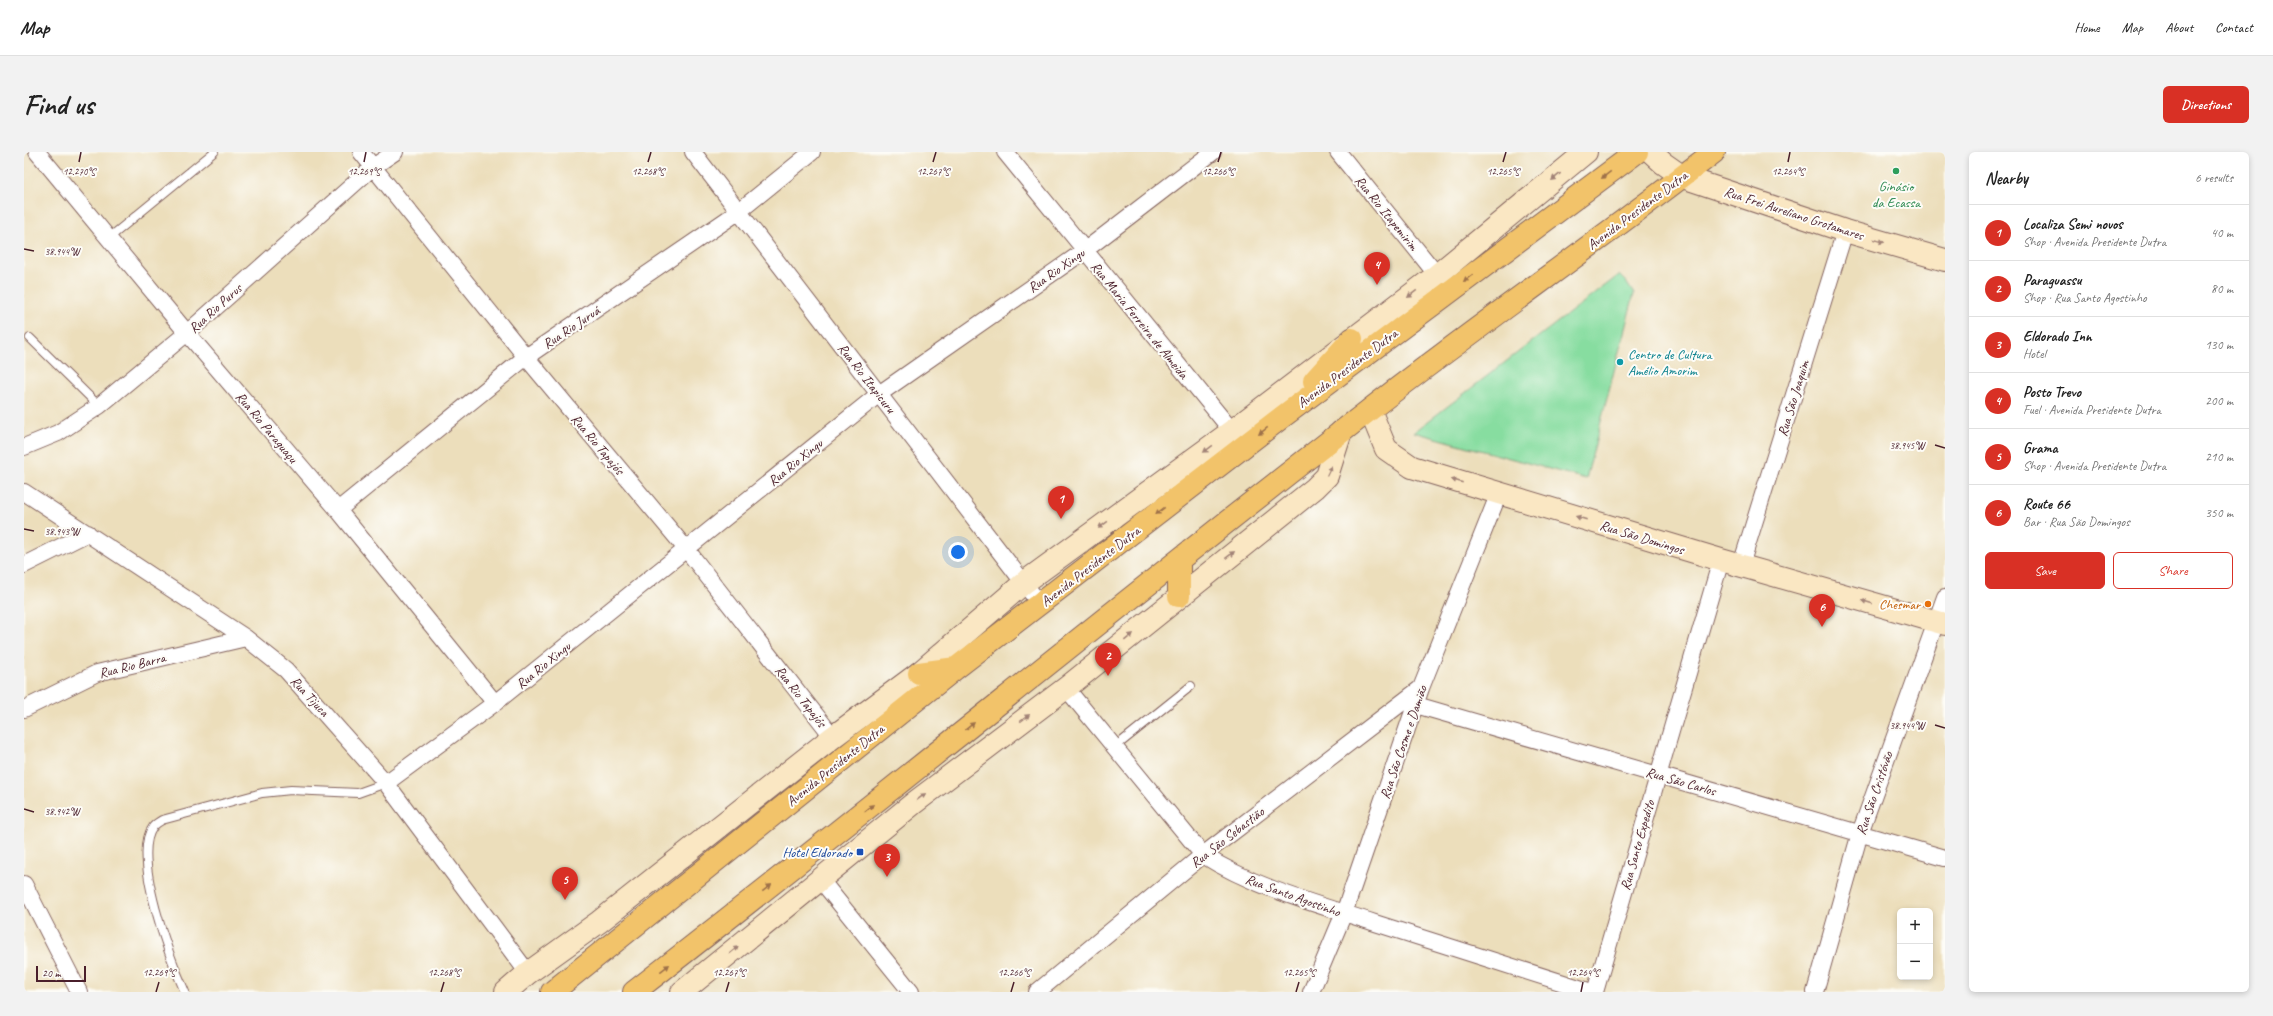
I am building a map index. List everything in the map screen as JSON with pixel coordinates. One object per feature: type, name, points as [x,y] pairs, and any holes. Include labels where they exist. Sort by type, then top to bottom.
[{"type":"highway","name":"Avenida Presidente Dutra","points":[[552,992],[607,932],[1040,604],[1282,417],[1637,152]]},
{"type":"highway","name":"Avenida Presidente Dutra","points":[[634,992],[804,860],[1341,432],[1714,152]]},
{"type":"highway","points":[[1282,417],[1352,339]]},
{"type":"highway","points":[[1178,561],[1179,596]]},
{"type":"highway","points":[[919,673],[956,668]]},
{"type":"street","name":"Rua Rio Paraguaçu","points":[[37,152],[187,333],[338,510],[495,703]]},
{"type":"street","name":"Rua Rio Tapajós","points":[[361,152],[526,358],[687,550],[833,737]]},
{"type":"street","name":"Rua Rio Purus","points":[[24,448],[58,433],[99,406],[187,333],[373,167],[395,152]]},
{"type":"street","name":"Rua Rio Itapicuru","points":[[693,152],[1025,582],[1040,604]]},
{"type":"street","name":"Rua Rio Juruá","points":[[338,510],[526,358],[738,212],[812,152]]},
{"type":"street","name":"Rua Maria Ferreira de Almeida","points":[[1005,152],[1084,251],[1232,431]]},
{"type":"street","name":"Rua Rio Xingu","points":[[386,783],[495,703],[879,394],[1084,251],[1213,152]]},
{"type":"street","name":"Rua Rio Itapemirim","points":[[1338,152],[1437,275]]},
{"type":"street","name":"Avenida Presidente Dutra","points":[[506,992],[528,973],[607,932],[833,737],[919,673],[1025,582],[1232,431],[1437,275],[1586,152]]},
{"type":"street","name":"Rua Frei Aureliano Grotamares","points":[[1652,152],[1663,163],[1682,177],[1845,231],[1945,260]]},
{"type":"street","name":"Rua São Joaquim","points":[[1731,563],[1845,231]]},
{"type":"street","points":[[1482,238],[1496,258]]},
{"type":"street","name":"Rua São Domingos","points":[[1370,410],[1386,449],[1398,458],[1428,473],[1940,623]]},
{"type":"street","points":[[682,992],[914,803],[1066,688],[1327,476],[1341,432]]},
{"type":"street","name":"Rua Tijuca","points":[[24,492],[261,648],[291,675],[386,783],[528,973]]},
{"type":"street","name":"Rua São Cosme e Damião","points":[[1311,992],[1344,913],[1421,688],[1499,493]]},
{"type":"street","points":[[24,565],[88,533]]},
{"type":"street","name":"Rua Santo Expedito","points":[[1595,992],[1657,775],[1731,563]]},
{"type":"street","name":"Rua São Cristóvão","points":[[1815,992],[1860,833],[1940,623],[1945,597]]},
{"type":"street","name":"Rua Rio Barra","points":[[24,710],[97,673],[246,638]]},
{"type":"street","name":"Rua Santo Agostinho","points":[[1066,688],[1203,855],[1228,870],[1256,883],[1344,913],[1592,992]]},
{"type":"street","name":"Rua São Sebastião","points":[[1037,992],[1203,855],[1421,688]]},
{"type":"street","name":"Rua São Carlos","points":[[1416,705],[1945,858]]},
{"type":"street","points":[[820,879],[912,992]]},
{"type":"street","points":[[24,884],[79,992]]},
{"type":"lane","points":[[109,238],[214,152]]},
{"type":"lane","points":[[30,338],[99,406]]},
{"type":"lane","points":[[1115,747],[1191,686]]},
{"type":"lane","points":[[184,992],[159,920],[151,888],[145,855],[147,840],[153,827],[162,820],[262,794],[291,790],[358,793],[386,783]]},
{"type":"green space","points":[[1619,275],[1634,294],[1586,479],[1414,432]]},
{"type":"place","name":"Ginásio da Ecassa","points":[[1896,171]]},
{"type":"place","name":"Posto Trevo","points":[[1377,285]]},
{"type":"place","name":"Centro de Cultura Amélio Amorim","points":[[1620,362]]},
{"type":"place","name":"Localiza Semi novos","points":[[1061,519]]},
{"type":"place","name":"Chesmar","points":[[1928,604]]},
{"type":"place","name":"Route 66","points":[[1822,627]]},
{"type":"place","name":"Paraguassu","points":[[1108,676]]},
{"type":"place","name":"Hotel Eldorado","points":[[860,852]]},
{"type":"place","name":"Eldorado Inn","points":[[887,877]]},
{"type":"place","name":"Grama","points":[[565,900]]}]
